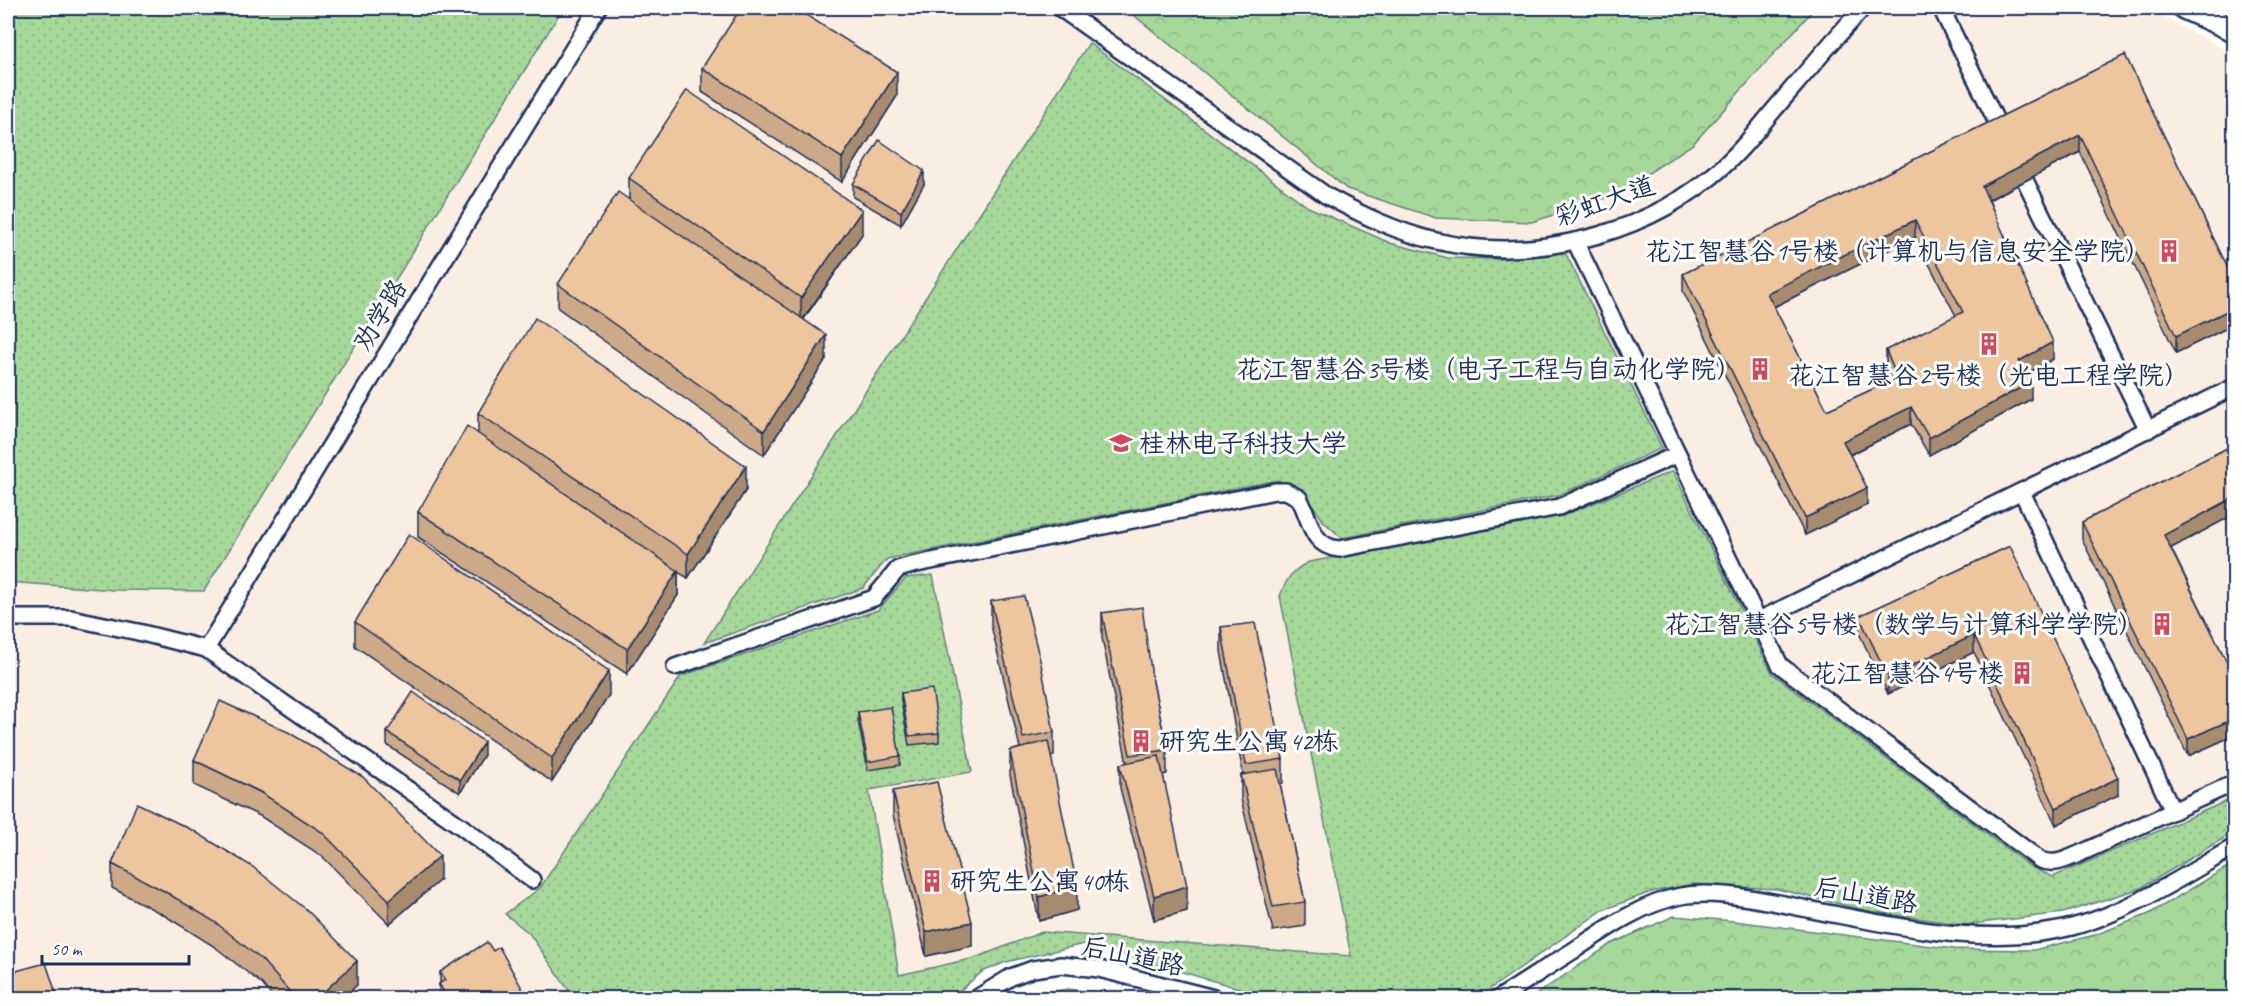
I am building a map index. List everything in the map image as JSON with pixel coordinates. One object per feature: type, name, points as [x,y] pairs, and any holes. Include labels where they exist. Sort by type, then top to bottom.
[{"type":"main road","points":[[2186,8],[2235,30]]},
{"type":"street","name":"劝学路","points":[[206,649],[598,8]]},
{"type":"street","name":"彩虹大道","points":[[1060,8],[1327,196],[1357,213],[1393,228],[1436,241],[1486,248],[1523,248],[1575,242],[1641,219],[1688,194],[1739,151],[1863,8]]},
{"type":"street","points":[[1941,8],[2148,430]]},
{"type":"street","points":[[1575,242],[1780,665],[2040,860],[2046,862],[2059,862],[2235,783]]},
{"type":"street","points":[[1759,620],[2235,387]]},
{"type":"street","points":[[675,667],[874,598],[898,569],[905,567],[1275,491],[1286,491],[1299,498],[1316,538],[1326,546],[1339,549],[1559,507],[1678,454]]},
{"type":"street","points":[[2022,492],[2173,811]]},
{"type":"street","points":[[8,618],[71,618],[206,649],[462,827],[532,880]]},
{"type":"street","name":"后山道路","points":[[1499,999],[1604,930],[1644,909],[1680,896],[1702,893],[1770,902],[1924,929],[2002,937],[2063,929],[2098,918],[2140,899],[2235,847]]},
{"type":"street","name":"后山道路","points":[[977,999],[1011,977],[1033,969],[1061,965],[1099,969],[1214,999]]},
{"type":"shaded area","name":"桂林电子科技大学","points":[[8,8],[2149,8],[2234,54],[2234,832],[2141,888],[2063,913],[1964,925],[1869,911],[1777,889],[1693,884],[1651,892],[1603,910],[1477,998],[1273,998],[1084,944],[1006,962],[982,972],[951,998],[8,998]]},
{"type":"green space","points":[[8,8],[563,8],[204,591],[114,590],[8,582]]},
{"type":"green space","points":[[1125,8],[1815,8],[1693,144],[1615,195],[1532,222],[1436,218],[1347,189]]},
{"type":"green space","points":[[1089,43],[1308,207],[1390,243],[1448,258],[1500,259],[1565,252],[1662,448],[1559,495],[1342,538],[1324,522],[1303,490],[1278,480],[887,559],[863,588],[704,643]]},
{"type":"green space","points":[[1673,471],[1772,673],[2031,867],[2053,877],[2234,798],[2234,832],[2141,888],[2063,913],[1964,925],[1869,911],[1777,889],[1693,884],[1651,892],[1603,910],[1477,998],[1273,998],[1084,944],[1006,962],[982,972],[951,998],[574,998],[529,933],[505,914],[540,888],[681,676],[878,610],[906,578],[933,575],[972,772],[869,790],[899,975],[975,958],[1042,932],[1351,956],[1280,596],[1288,580],[1294,572],[1309,562],[1562,516]]},
{"type":"green space","points":[[2234,863],[2234,998],[1531,998],[1611,944],[1674,916],[1734,921],[1955,949],[2034,950],[2095,935],[2149,914]]},
{"type":"green space","points":[[1068,989],[1117,995],[1129,998],[1010,998]]},
{"type":"building","points":[[741,8],[795,8],[897,72],[842,158],[702,68]]},
{"type":"building","points":[[2125,55],[2235,283],[2235,307],[2176,336],[2080,135],[1982,186],[2053,342],[2019,361],[2031,382],[1929,438],[1911,407],[1843,441],[1867,488],[1805,518],[1683,274]],"holes":[[[1915,220],[1963,312],[1886,350],[1897,378],[1827,410],[1767,293]]]},
{"type":"building","points":[[687,90],[862,210],[801,298],[629,178]]},
{"type":"building","points":[[879,140],[924,171],[901,212],[853,184]]},
{"type":"building","points":[[618,192],[826,335],[764,431],[558,284]]},
{"type":"building","points":[[535,318],[746,466],[688,554],[478,413]]},
{"type":"building","points":[[467,426],[678,571],[627,649],[418,512]]},
{"type":"building","name":"花江智慧谷5号楼（数学与计算科学学院）","points":[[2235,444],[2235,497],[2164,535],[2235,679],[2235,718],[2188,739],[2082,522]]},
{"type":"building","points":[[409,534],[609,671],[552,758],[355,622]]},
{"type":"building","name":"花江智慧谷4号楼","points":[[2010,546],[2118,778],[2056,808],[1974,635],[1888,677],[1859,616]]},
{"type":"building","points":[[1024,596],[1041,664],[1054,732],[1023,738],[991,601]]},
{"type":"building","points":[[1142,607],[1152,677],[1167,750],[1130,755],[1102,613]]},
{"type":"building","points":[[1255,623],[1283,759],[1246,765],[1221,627]]},
{"type":"building","points":[[932,689],[939,733],[909,736],[901,693]]},
{"type":"building","points":[[413,692],[484,742],[460,780],[387,732]]},
{"type":"building","points":[[220,701],[288,732],[363,777],[440,856],[389,900],[322,832],[260,792],[194,760]]},
{"type":"building","points":[[891,707],[900,756],[868,762],[858,712]]},
{"type":"building","points":[[1048,741],[1077,886],[1039,897],[1010,751]]},
{"type":"building","points":[[1159,756],[1187,886],[1154,896],[1120,764]]},
{"type":"building","points":[[1277,769],[1305,902],[1273,907],[1241,775]]},
{"type":"building","name":"研究生公寓40栋","points":[[937,782],[972,922],[926,932],[893,791]]},
{"type":"building","points":[[137,803],[194,831],[253,867],[307,910],[357,961],[316,999],[296,999],[262,960],[215,922],[164,891],[112,864]]},
{"type":"building","points":[[487,942],[493,951],[499,947],[528,999],[448,999],[439,984],[445,980],[440,972]]},
{"type":"building","points":[[46,963],[58,999],[8,999],[8,973]]},
{"type":"place","name":"花江智慧谷1号楼（计算机与信息安全学院）","points":[[2169,251]]},
{"type":"place","name":"花江智慧谷2号楼（光电工程学院）","points":[[1989,344]]},
{"type":"place","name":"花江智慧谷3号楼（电子工程与自动化学院）","points":[[1760,369]]},
{"type":"place","name":"桂林电子科技大学","points":[[1121,443]]},
{"type":"place","name":"花江智慧谷5号楼（数学与计算科学学院）","points":[[2162,624]]},
{"type":"place","name":"花江智慧谷4号楼","points":[[2022,673]]},
{"type":"place","name":"研究生公寓42栋","points":[[1141,741]]},
{"type":"place","name":"研究生公寓40栋","points":[[932,881]]}]
